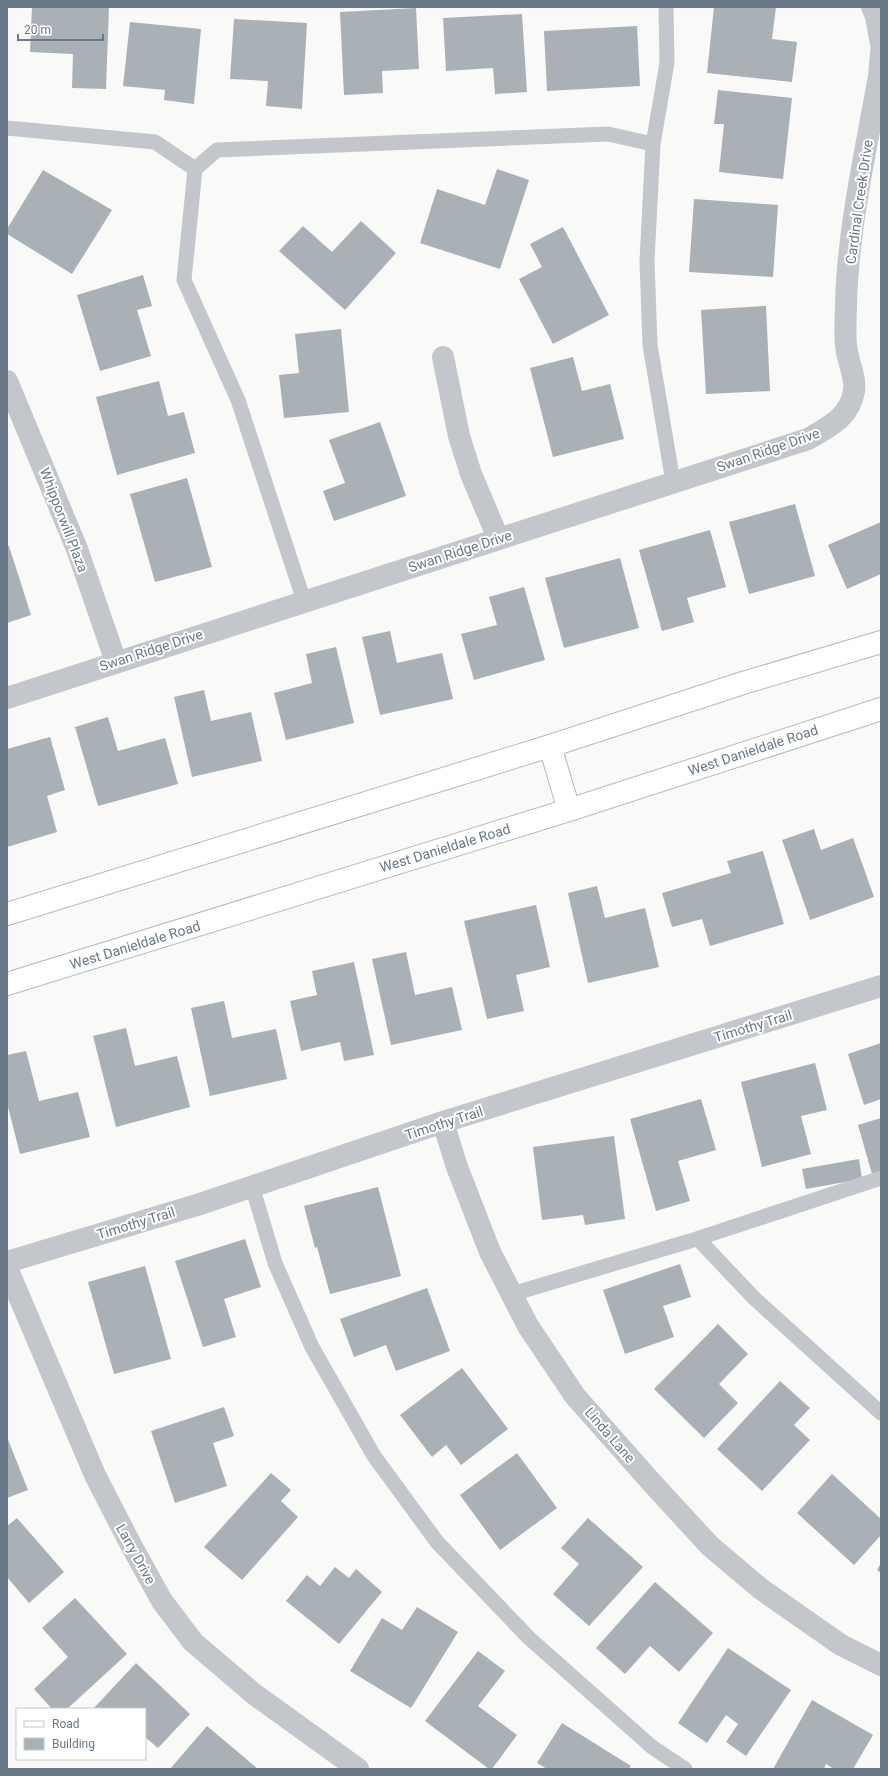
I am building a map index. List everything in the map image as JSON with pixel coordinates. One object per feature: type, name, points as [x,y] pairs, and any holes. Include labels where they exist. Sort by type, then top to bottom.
[{"type":"main road","points":[[7,914],[550,746],[743,683],[881,642]]},
{"type":"main road","name":"West Danieldale Road","points":[[7,984],[569,810],[881,709]]},
{"type":"main road","points":[[550,746],[569,810]]},
{"type":"street","points":[[872,7],[876,16],[881,44]]},
{"type":"street","name":"Cardinal Creek Drive","points":[[847,352],[846,303],[852,231],[879,76],[881,53]]},
{"type":"street","name":"Swan Ridge Drive","points":[[7,698],[808,439],[833,426],[848,410],[855,390],[852,368],[847,352]]},
{"type":"street","points":[[444,358],[462,443],[471,474],[498,538]]},
{"type":"street","name":"Whipporwill Plaza","points":[[7,381],[77,549],[116,662]]},
{"type":"street","name":"Timothy Trail","points":[[7,1262],[200,1204],[444,1122],[881,986]]},
{"type":"street","name":"Linda Lane","points":[[444,1122],[457,1167],[490,1252],[528,1326],[575,1396],[710,1546],[761,1589],[779,1602],[842,1645],[881,1665]]},
{"type":"street","name":"Larry Drive","points":[[7,1268],[95,1475],[162,1601],[200,1648],[254,1694],[358,1769]]},
{"type":"lane","points":[[666,7],[667,63],[653,144],[647,261],[650,345],[673,482]]},
{"type":"lane","points":[[7,128],[155,142],[195,169]]},
{"type":"lane","points":[[304,601],[238,400],[184,280],[195,169],[217,150],[608,134],[653,144]]},
{"type":"lane","points":[[512,1294],[698,1239],[881,1178]]},
{"type":"lane","points":[[252,1186],[275,1263],[312,1347],[374,1456],[437,1542],[529,1638],[652,1747],[685,1769]]},
{"type":"lane","points":[[698,1239],[755,1299],[881,1413]]},
{"type":"building","points":[[32,7],[109,7],[106,89],[72,88],[73,54],[30,52]]},
{"type":"building","points":[[714,7],[776,7],[772,39],[797,42],[792,82],[707,73]]},
{"type":"building","points":[[416,8],[419,69],[382,71],[383,93],[344,95],[340,12]]},
{"type":"building","points":[[522,14],[527,92],[495,94],[493,68],[446,71],[443,18]]},
{"type":"building","points":[[234,19],[307,23],[302,109],[266,106],[268,81],[230,79]]},
{"type":"building","points":[[130,22],[201,29],[194,104],[164,100],[165,90],[123,86]]},
{"type":"building","points":[[637,26],[640,86],[547,91],[544,31]]},
{"type":"building","points":[[718,90],[792,98],[783,179],[719,172],[724,124],[714,124]]},
{"type":"building","points":[[497,169],[529,180],[500,269],[420,243],[437,189],[485,205]]},
{"type":"building","points":[[43,170],[112,210],[72,274],[7,234],[7,229]]},
{"type":"building","points":[[694,199],[778,205],[773,277],[689,272]]},
{"type":"building","points":[[361,221],[396,253],[345,310],[279,251],[303,226],[332,252]]},
{"type":"building","points":[[563,227],[609,315],[553,344],[519,279],[542,267],[530,244]]},
{"type":"building","points":[[143,275],[152,306],[137,310],[151,356],[100,371],[77,295]]},
{"type":"building","points":[[766,306],[770,391],[706,394],[701,310]]},
{"type":"building","points":[[341,329],[349,412],[284,418],[279,375],[299,373],[295,334]]},
{"type":"building","points":[[573,357],[582,391],[610,384],[624,439],[553,457],[530,368]]},
{"type":"building","points":[[159,381],[168,416],[184,412],[195,453],[117,475],[96,397]]},
{"type":"building","points":[[380,422],[406,496],[334,521],[323,491],[345,483],[329,440]]},
{"type":"building","points":[[187,478],[212,567],[155,582],[130,494]]},
{"type":"building","points":[[795,504],[815,576],[749,594],[729,522]]},
{"type":"building","points":[[881,522],[881,574],[847,589],[828,545]]},
{"type":"building","points":[[710,530],[726,587],[687,598],[694,622],[662,631],[639,550]]},
{"type":"building","points":[[7,546],[9,546],[31,615],[7,623]]},
{"type":"building","points":[[620,558],[639,628],[564,648],[545,578]]},
{"type":"building","points":[[524,587],[545,660],[474,680],[461,634],[497,625],[489,597]]},
{"type":"building","points":[[390,631],[397,663],[442,653],[453,699],[380,715],[362,637]]},
{"type":"building","points":[[336,647],[354,723],[286,740],[274,693],[312,683],[306,654]]},
{"type":"building","points":[[204,690],[211,721],[251,712],[262,761],[192,777],[174,697]]},
{"type":"building","points":[[108,717],[118,751],[165,738],[178,784],[98,806],[75,727]]},
{"type":"building","points":[[50,737],[65,790],[47,796],[57,832],[7,847],[7,749]]},
{"type":"building","points":[[814,829],[821,850],[853,838],[874,897],[810,920],[782,840]]},
{"type":"building","points":[[763,851],[784,924],[710,946],[702,919],[672,927],[662,893],[731,873],[727,861]]},
{"type":"building","points":[[597,886],[605,918],[645,908],[659,967],[588,983],[568,893]]},
{"type":"building","points":[[536,905],[550,967],[516,975],[524,1011],[487,1019],[464,921]]},
{"type":"building","points":[[406,952],[415,995],[452,987],[462,1030],[391,1045],[372,959]]},
{"type":"building","points":[[354,962],[374,1055],[344,1061],[340,1042],[301,1051],[290,1001],[317,995],[312,971]]},
{"type":"building","points":[[224,1001],[232,1038],[276,1029],[287,1079],[210,1096],[191,1008]]},
{"type":"building","points":[[126,1028],[135,1066],[177,1056],[190,1107],[116,1127],[93,1036]]},
{"type":"building","points":[[881,1043],[881,1099],[864,1105],[848,1054]]},
{"type":"building","points":[[26,1051],[39,1101],[78,1092],[90,1137],[20,1154],[7,1103],[7,1055]]},
{"type":"building","points":[[815,1063],[827,1110],[801,1116],[811,1154],[762,1167],[741,1082]]},
{"type":"building","points":[[701,1099],[716,1150],[678,1161],[690,1201],[656,1211],[630,1119]]},
{"type":"building","points":[[881,1118],[881,1171],[872,1174],[858,1125]]},
{"type":"building","points":[[614,1136],[625,1219],[585,1225],[583,1215],[542,1220],[533,1147]]},
{"type":"building","points":[[859,1159],[862,1179],[806,1189],[802,1169]]},
{"type":"building","points":[[378,1187],[401,1276],[330,1294],[317,1247],[315,1248],[304,1206]]},
{"type":"building","points":[[245,1239],[261,1287],[224,1299],[236,1337],[203,1347],[175,1261]]},
{"type":"building","points":[[680,1264],[691,1297],[663,1306],[674,1337],[625,1354],[603,1290]]},
{"type":"building","points":[[145,1266],[171,1359],[114,1374],[88,1282]]},
{"type":"building","points":[[427,1288],[450,1351],[396,1371],[386,1345],[354,1357],[340,1319]]},
{"type":"building","points":[[718,1324],[748,1354],[719,1384],[738,1403],[704,1438],[654,1389]]},
{"type":"building","points":[[462,1368],[508,1429],[461,1465],[446,1445],[432,1457],[400,1415]]},
{"type":"building","points":[[780,1381],[810,1408],[794,1425],[810,1440],[762,1491],[717,1449]]},
{"type":"building","points":[[224,1407],[234,1436],[213,1443],[227,1486],[175,1503],[151,1431]]},
{"type":"building","points":[[7,1437],[28,1490],[7,1498]]},
{"type":"building","points":[[517,1453],[557,1508],[500,1550],[460,1495]]},
{"type":"building","points":[[271,1473],[291,1490],[281,1501],[298,1517],[242,1580],[204,1547]]},
{"type":"building","points":[[832,1474],[881,1519],[881,1535],[854,1565],[797,1513]]},
{"type":"building","points":[[17,1518],[64,1572],[29,1603],[7,1577],[7,1526]]},
{"type":"building","points":[[588,1518],[643,1567],[589,1626],[553,1594],[579,1564],[561,1548]]},
{"type":"building","points":[[881,1563],[881,1573],[877,1570]]},
{"type":"building","points":[[335,1567],[349,1578],[356,1569],[382,1592],[339,1644],[286,1601],[307,1575],[320,1586]]},
{"type":"building","points":[[655,1582],[713,1633],[679,1672],[650,1646],[625,1674],[596,1648]]},
{"type":"building","points":[[75,1598],[127,1654],[68,1708],[51,1708],[34,1689],[68,1657],[42,1628]]},
{"type":"building","points":[[417,1607],[458,1632],[411,1708],[350,1671],[382,1618],[402,1630]]},
{"type":"building","points":[[728,1648],[791,1690],[746,1756],[726,1742],[738,1724],[726,1715],[707,1743],[678,1723]]},
{"type":"building","points":[[478,1651],[505,1671],[478,1706],[517,1735],[492,1769],[489,1769],[425,1721]]},
{"type":"building","points":[[136,1663],[190,1714],[158,1748],[146,1738],[146,1708],[94,1708]]},
{"type":"building","points":[[812,1700],[873,1735],[853,1769],[834,1769],[826,1764],[824,1769],[773,1769]]},
{"type":"building","points":[[562,1723],[631,1766],[629,1769],[547,1769],[537,1763]]},
{"type":"building","points":[[207,1726],[258,1769],[170,1769]]}]
